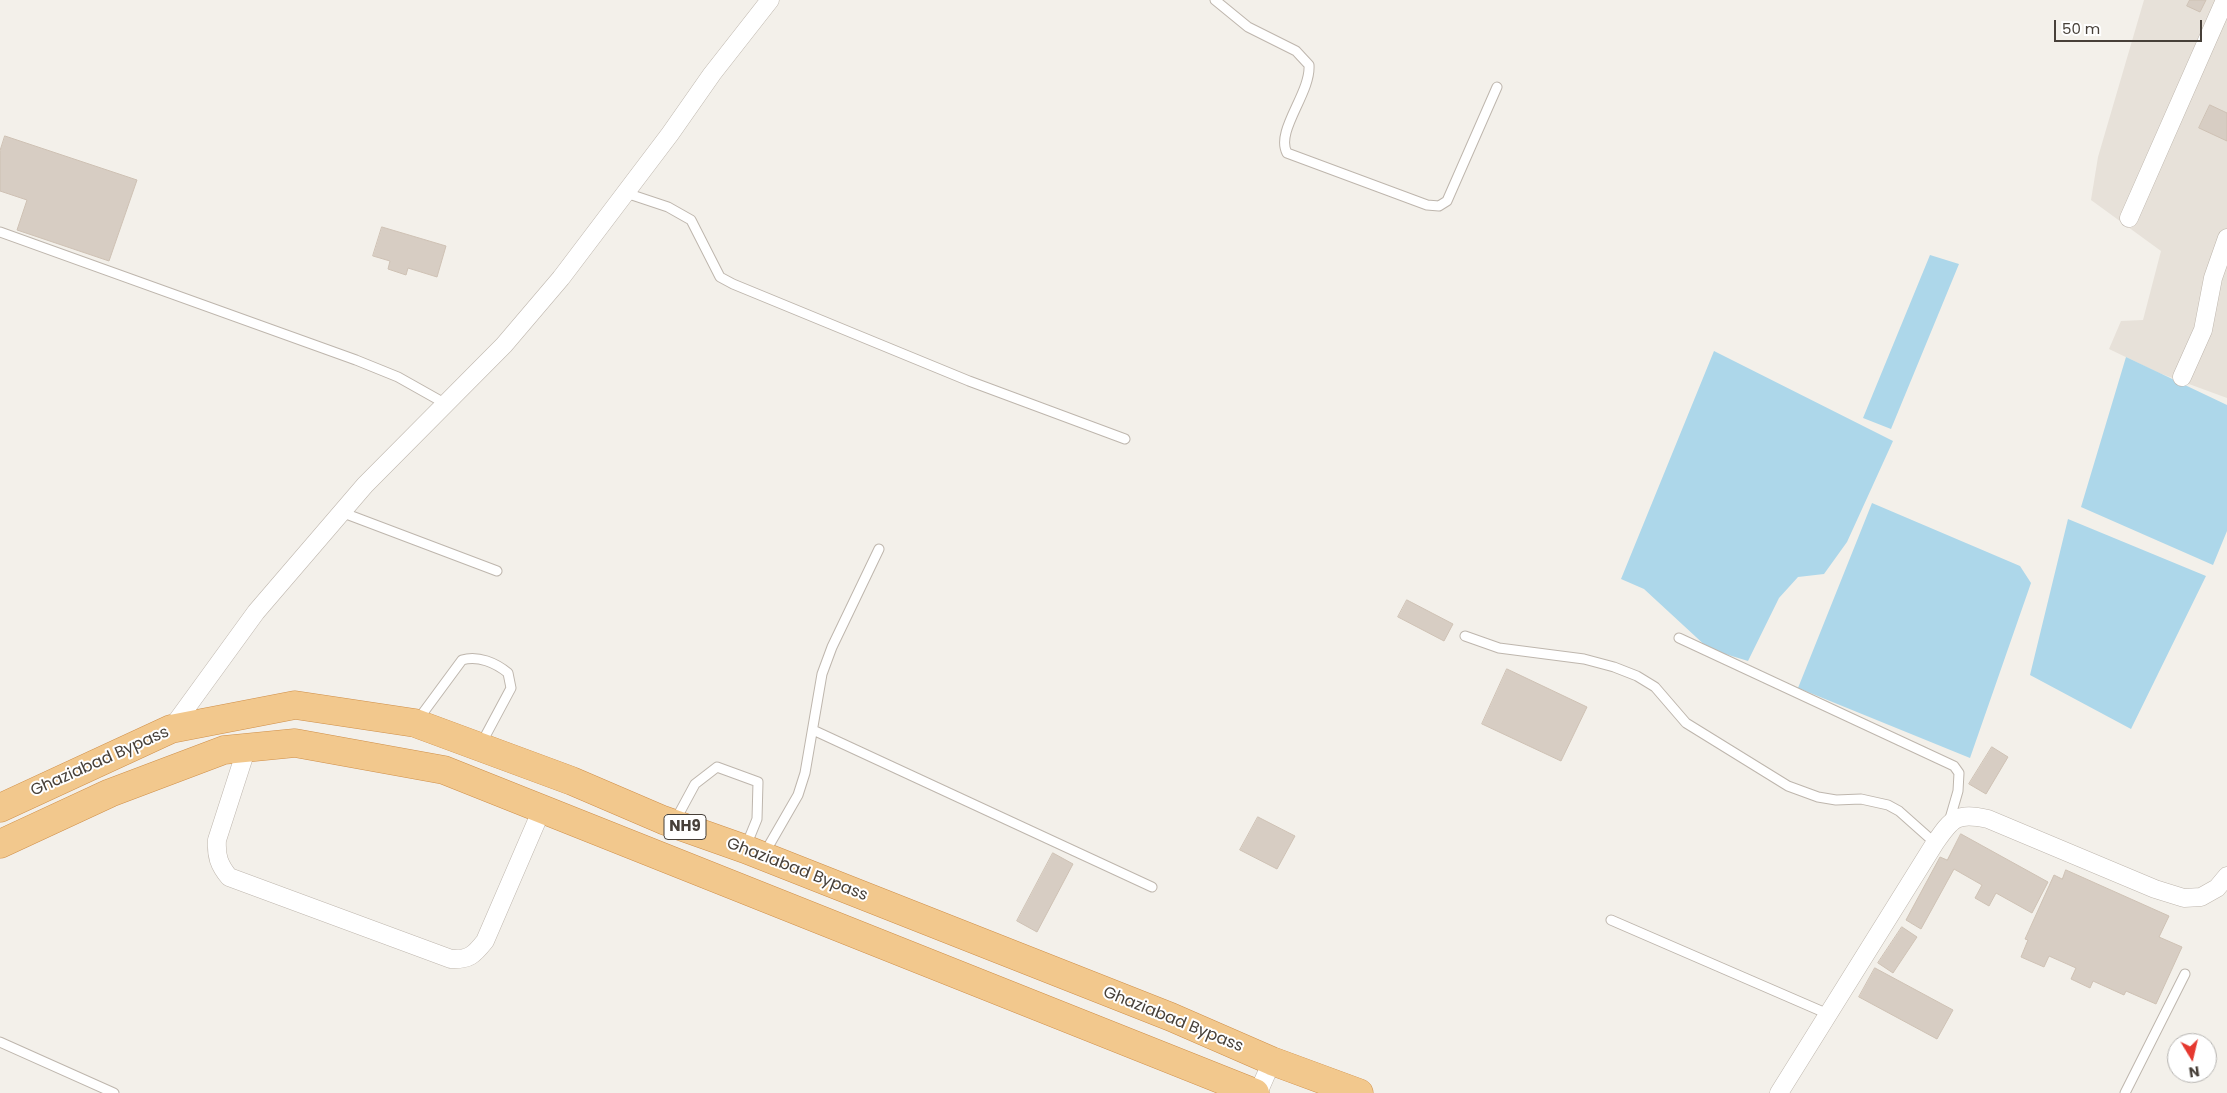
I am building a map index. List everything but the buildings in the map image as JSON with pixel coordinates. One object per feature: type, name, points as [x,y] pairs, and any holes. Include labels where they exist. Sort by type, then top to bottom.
[{"type":"highway","name":"Ghaziabad Bypass","points":[[0,808],[171,729],[295,705],[415,723],[480,746],[1171,1017],[1272,1062],[1359,1093]]},
{"type":"highway","name":"Ghaziabad Bypass","points":[[0,844],[110,793],[224,750],[296,743],[444,770],[923,960],[1210,1082],[1256,1093]]},
{"type":"highway","points":[[923,960],[940,926]]},
{"type":"street","points":[[171,729],[256,612],[341,512],[365,485],[504,345],[561,278],[626,193],[712,74],[770,0]]},
{"type":"street","points":[[2129,218],[2226,0]]},
{"type":"street","points":[[2182,377],[2203,330],[2213,278],[2227,238]]},
{"type":"street","points":[[248,747],[217,840],[216,852],[220,867],[229,877],[451,959],[466,960],[475,954],[485,941],[542,809]]},
{"type":"street","points":[[1779,1093],[1935,843],[1948,825],[1958,817],[1968,815],[1988,819],[2155,890],[2184,898],[2200,898],[2217,888],[2227,876]]},
{"type":"street","points":[[1256,1093],[1272,1062]]},
{"type":"lane","points":[[1216,0],[1248,27],[1296,51],[1309,65],[1306,87],[1286,133],[1284,143],[1287,153],[1427,205],[1439,206],[1447,201],[1497,87]]},
{"type":"lane","points":[[626,193],[668,207],[691,220],[720,277],[733,284],[969,381],[1124,439]]},
{"type":"lane","points":[[0,232],[356,360],[398,377],[446,404]]},
{"type":"lane","points":[[341,512],[497,571]]},
{"type":"lane","points":[[754,853],[798,796],[813,730],[822,674],[832,647],[879,549]]},
{"type":"lane","points":[[1465,636],[1498,648],[1584,659],[1614,667],[1636,676],[1655,687],[1686,722],[1788,786],[1818,797],[1836,800],[1861,799],[1888,804],[1899,811],[1935,843]]},
{"type":"lane","points":[[1679,638],[1954,766],[1959,773],[1958,791],[1948,825]]},
{"type":"lane","points":[[415,723],[462,660],[474,658],[488,661],[508,673],[511,688],[480,746]]},
{"type":"lane","points":[[813,730],[1152,886]]},
{"type":"lane","points":[[674,823],[695,784],[717,767],[758,782],[754,853]]},
{"type":"lane","points":[[1611,920],[1828,1014]]},
{"type":"lane","points":[[2125,1093],[2185,974]]},
{"type":"lane","points":[[0,1042],[114,1093]]},
{"type":"shaded area","points":[[2144,0],[2227,0],[2227,398],[2159,373],[2109,349],[2121,321],[2143,320],[2161,251],[2091,200],[2098,157]]},
{"type":"water","points":[[1930,255],[1959,264],[1891,429],[1863,418]]},
{"type":"water","points":[[1714,351],[1893,441],[1847,542],[1824,574],[1798,577],[1779,598],[1748,661],[1709,649],[1644,589],[1621,579]]},
{"type":"water","points":[[2126,357],[2227,405],[2227,531],[2213,565],[2081,507]]},
{"type":"water","points":[[1872,503],[2020,566],[2031,583],[1970,758],[1798,688]]},
{"type":"water","points":[[2068,519],[2206,576],[2131,729],[2030,675]]}]
